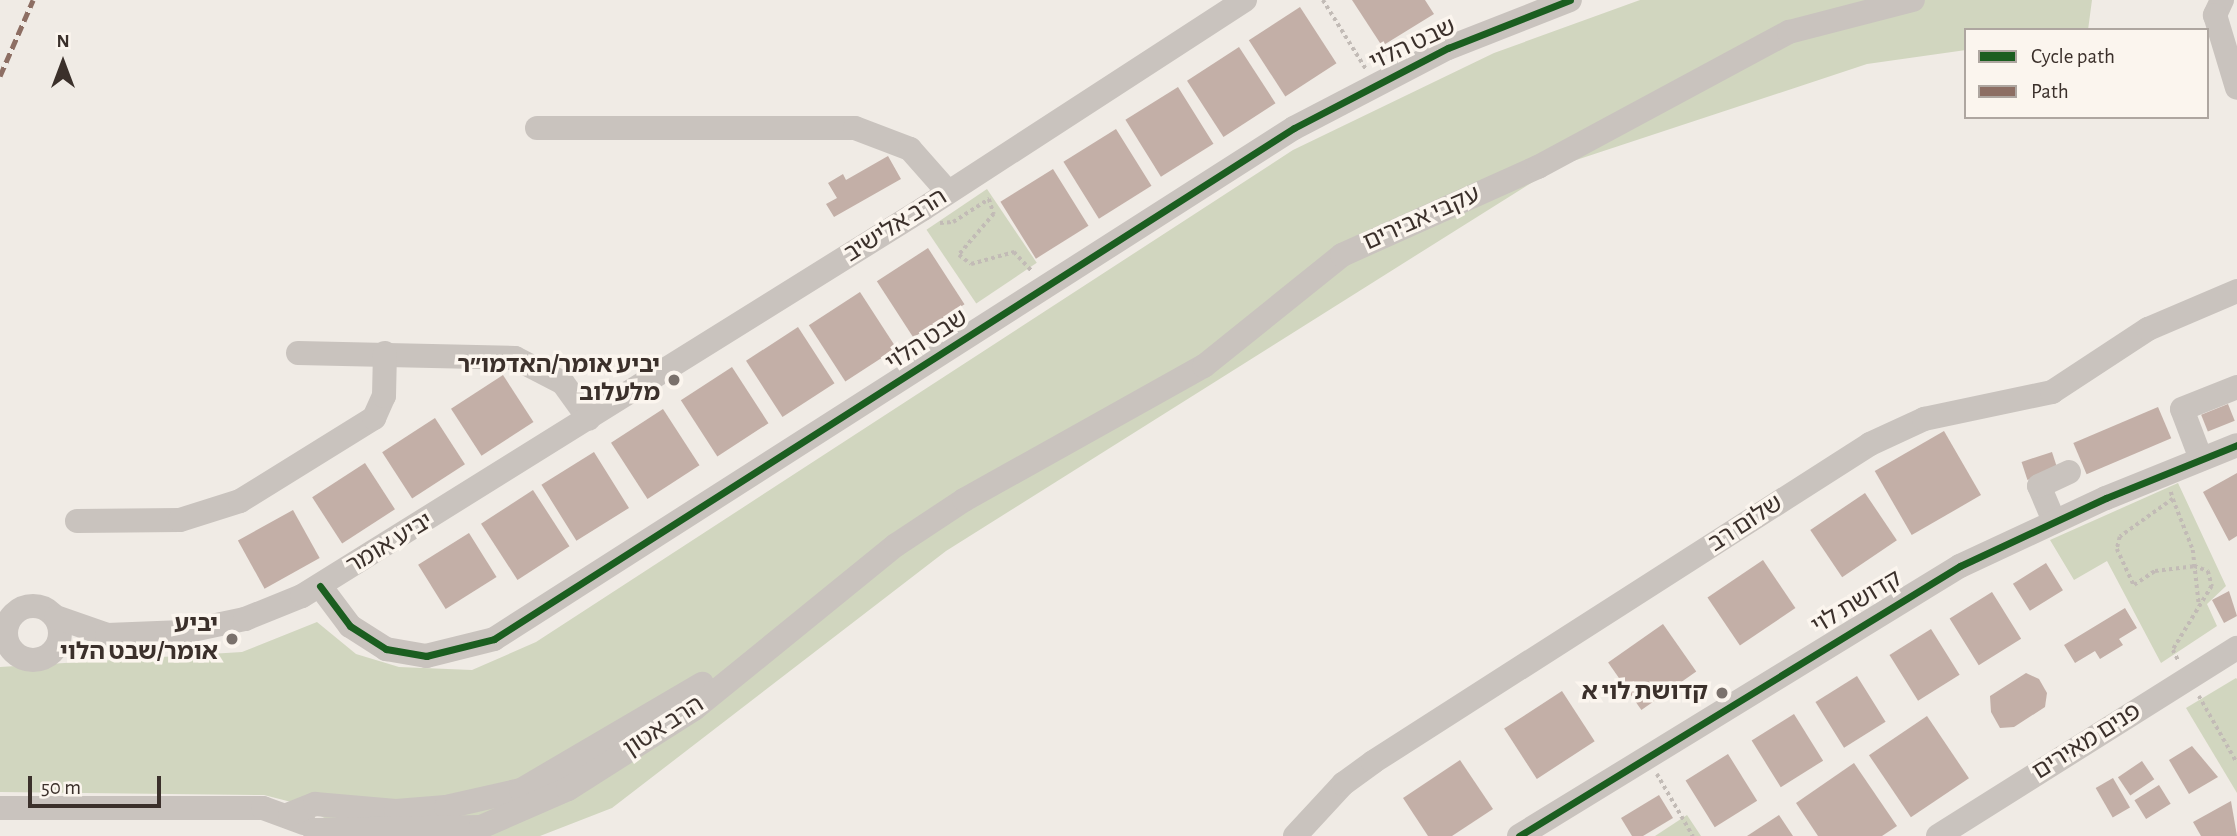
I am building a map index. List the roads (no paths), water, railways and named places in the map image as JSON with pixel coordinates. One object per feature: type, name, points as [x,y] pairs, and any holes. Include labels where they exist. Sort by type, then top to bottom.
[{"type":"street","name":"הרב אלישיב","points":[[544,448],[923,209],[1245,0]]},
{"type":"street","name":"שבט הלוי","points":[[320,586],[350,626],[386,649],[426,656],[494,639],[1294,128],[1375,83],[1570,0]]},
{"type":"street","name":"עקבי אבירים","points":[[964,500],[1203,366],[1342,255],[1538,167],[1789,32],[1913,0]]},
{"type":"street","points":[[2222,0],[2216,15],[2237,88]]},
{"type":"street","points":[[537,128],[855,128],[911,149],[948,192]]},
{"type":"street","name":"שלום רב","points":[[1295,836],[1343,784],[1373,762],[1870,444],[1924,419],[2052,392],[2148,329],[2237,291]]},
{"type":"street","points":[[298,353],[487,354],[529,362],[563,383],[590,419]]},
{"type":"street","points":[[77,521],[180,520],[240,501],[374,418],[384,396],[385,353]]},
{"type":"street","points":[[2201,459],[2182,409],[2237,387]]},
{"type":"street","name":"קדושת לוי","points":[[1518,836],[1549,828],[1645,754],[1890,604],[2054,521],[2237,445]]},
{"type":"street","name":"יביע אומר","points":[[107,635],[228,624],[320,586],[544,448]]},
{"type":"street","points":[[2054,521],[2039,486],[2069,472]]},
{"type":"street","name":"הרב אטון","points":[[316,833],[481,827],[568,789],[694,709],[780,645],[849,582],[964,500]]},
{"type":"street","points":[[33,606],[107,635],[29,660],[6,648],[5,620],[33,606]]},
{"type":"street","points":[[54,651],[61,634],[56,617]]},
{"type":"street","points":[[290,814],[315,804],[396,811],[446,807],[521,790],[773,637],[780,645]]},
{"type":"street","name":"פנים מאירים","points":[[1938,836],[2189,678],[2236,652]]},
{"type":"street","points":[[0,808],[262,808],[290,814],[316,833]]},
{"type":"place","name":"יביע אומר/האדמו״ר מלעלוב","points":[[674,380]]},
{"type":"place","name":"יביע אומר/שבט הלוי","points":[[232,639]]},
{"type":"place","name":"קדושת לוי א","points":[[1722,693]]}]
